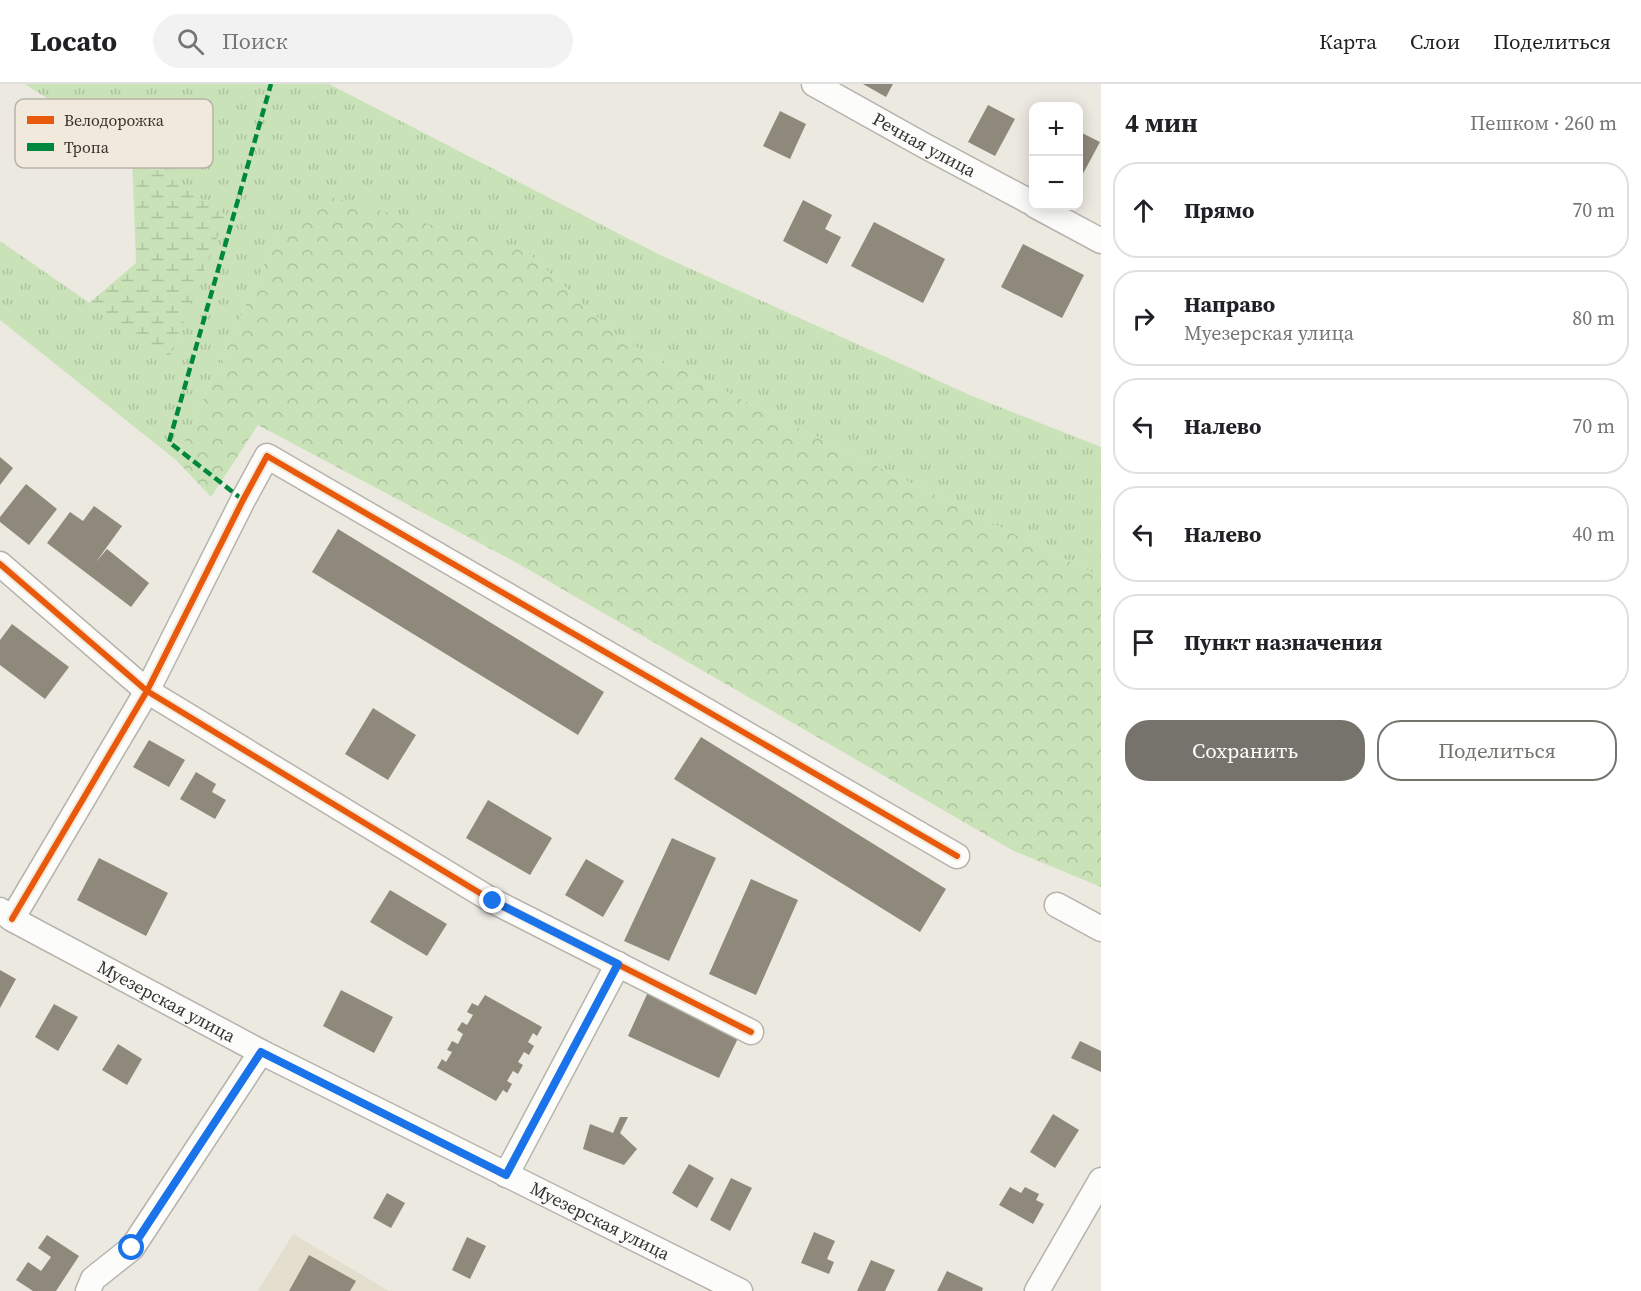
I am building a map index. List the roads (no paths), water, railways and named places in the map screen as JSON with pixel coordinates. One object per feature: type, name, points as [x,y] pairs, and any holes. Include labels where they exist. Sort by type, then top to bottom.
[{"type":"street","name":"Речная улица","points":[[814,84],[1029,202]]},
{"type":"street","name":"Речная улица","points":[[1044,210],[1101,241]]},
{"type":"street","points":[[6,915],[147,690],[267,456],[957,856]]},
{"type":"street","points":[[0,564],[147,690],[493,901],[751,1032]]},
{"type":"street","points":[[1057,904],[1101,929]]},
{"type":"street","name":"Муезерская улица","points":[[6,915],[261,1052],[741,1291]]},
{"type":"street","points":[[506,1175],[618,964]]},
{"type":"street","points":[[88,1291],[93,1279],[132,1248],[261,1052]]},
{"type":"street","points":[[1037,1291],[1092,1216],[1101,1180]]}]
